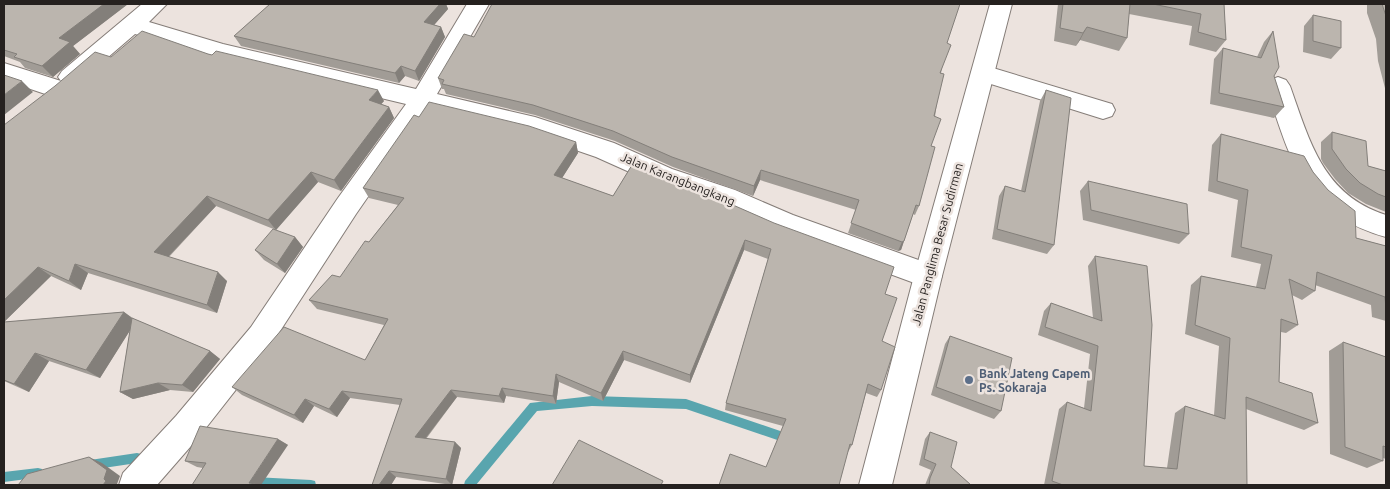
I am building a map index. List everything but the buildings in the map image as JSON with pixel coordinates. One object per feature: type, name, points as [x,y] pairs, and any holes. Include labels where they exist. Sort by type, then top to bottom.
[{"type":"main road","points":[[34,106],[57,89],[156,4]]},
{"type":"main road","points":[[139,481],[187,427],[261,336],[347,206],[423,98],[478,4]]},
{"type":"main road","name":"Jalan Panglima Besar Sudirman","points":[[875,485],[928,276],[1001,4]]},
{"type":"main road","name":"Jalan Karangbangkang","points":[[132,25],[222,52],[535,126],[605,150],[663,176],[726,198],[783,223],[928,276]]},
{"type":"main road","points":[[4,71],[57,89]]},
{"type":"main road","points":[[983,73],[1103,110]]},
{"type":"main road","points":[[1278,86],[1310,173],[1330,196],[1357,215],[1386,226]]},
{"type":"waterway","points":[[469,485],[534,406],[592,401],[686,404],[789,439]]},
{"type":"waterway","points":[[90,465],[137,458]]},
{"type":"waterway","points":[[4,477],[38,473]]},
{"type":"waterway","points":[[252,482],[311,485]]},
{"type":"place","name":"Bank Jateng Capem Ps. Sokaraja","points":[[969,380]]}]
